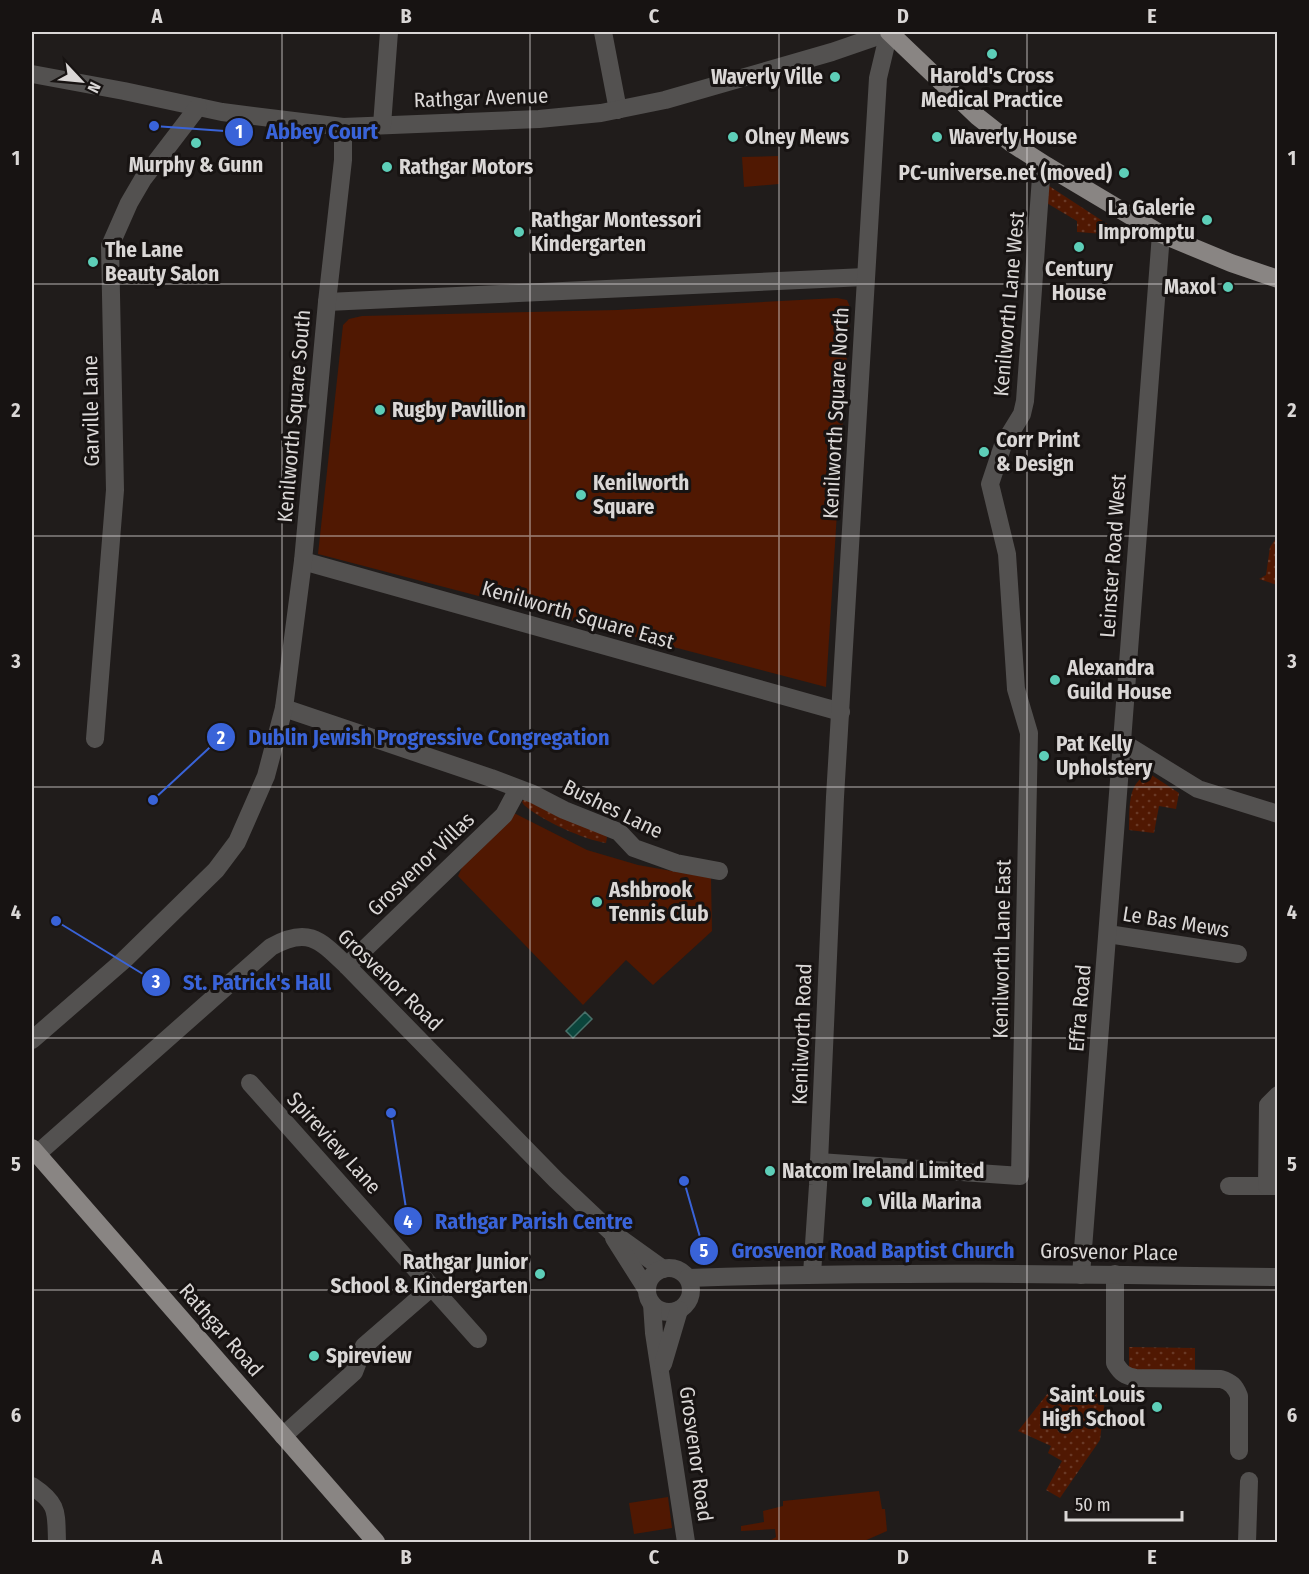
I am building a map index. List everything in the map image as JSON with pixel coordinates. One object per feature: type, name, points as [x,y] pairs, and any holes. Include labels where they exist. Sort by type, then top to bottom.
[{"type":"main road","points":[[890,32],[978,117],[1011,143],[1047,166],[1161,234],[1231,263],[1278,279]]},
{"type":"main road","name":"Rathgar Road","points":[[34,1151],[376,1542]]},
{"type":"street","points":[[382,125],[389,32]]},
{"type":"street","points":[[603,32],[618,110]]},
{"type":"street","name":"Rathgar Avenue","points":[[32,74],[222,112],[343,127],[539,119],[618,110],[735,81],[890,32]]},
{"type":"street","name":"Kenilworth Square North","points":[[836,797],[878,78],[890,32]]},
{"type":"street","name":"Garville Lane","points":[[95,739],[115,490],[110,246],[129,203],[143,179],[198,107]]},
{"type":"street","name":"Kenilworth Square South","points":[[32,1040],[130,955],[216,870],[237,842],[266,776],[284,708],[303,561],[327,302],[343,160],[343,127]]},
{"type":"street","name":"Kenilworth Lane West","points":[[1027,723],[1016,688],[1006,554],[990,484],[1003,445],[1022,414],[1025,401],[1041,177],[1047,166]]},
{"type":"street","name":"Leinster Road West","points":[[1121,745],[1161,234]]},
{"type":"street","points":[[327,302],[866,277]]},
{"type":"street","name":"Kenilworth Square East","points":[[303,561],[841,712]]},
{"type":"street","name":"Bushes Lane","points":[[284,708],[518,789],[620,832],[634,848],[676,863],[719,871]]},
{"type":"street","name":"Kenilworth Lane East","points":[[819,1162],[1020,1176],[1029,733],[1027,723]]},
{"type":"street","points":[[1121,745],[1130,747],[1198,789],[1278,814]]},
{"type":"street","name":"Effra Road","points":[[1081,1275],[1121,745]]},
{"type":"street","name":"Grosvenor Villas","points":[[347,966],[504,815],[518,789]]},
{"type":"street","name":"Kenilworth Road","points":[[812,1274],[836,797]]},
{"type":"street","name":"Le Bas Mews","points":[[1108,934],[1238,954]]},
{"type":"street","name":"Grosvenor Road","points":[[34,1151],[271,947],[283,940],[296,937],[309,938],[323,942],[556,1180],[610,1232],[663,1269]]},
{"type":"street","name":"Spireview Lane","points":[[250,1083],[478,1339]]},
{"type":"street","points":[[1229,1186],[1272,1186],[1268,1105],[1278,1095]]},
{"type":"street","name":"Grosvenor Road","points":[[610,1232],[649,1297],[686,1542]]},
{"type":"street","points":[[663,1269],[677,1269],[688,1278],[691,1292],[689,1299],[679,1310],[664,1312],[649,1297],[651,1277],[663,1269]]},
{"type":"street","name":"Grosvenor Place","points":[[688,1278],[925,1272],[1278,1277]]},
{"type":"street","points":[[1115,1274],[1115,1363],[1120,1372],[1136,1378],[1221,1379],[1230,1382],[1236,1388],[1239,1396],[1239,1451]]},
{"type":"street","points":[[283,1436],[354,1372],[364,1346],[432,1287]]},
{"type":"street","name":"Grosvenor Road","points":[[661,1372],[679,1310]]},
{"type":"street","points":[[1247,1542],[1249,1481]]},
{"type":"street","points":[[32,1486],[45,1495],[56,1511],[57,1542]]},
{"type":"shaded area","points":[[778,156],[779,184],[744,187],[742,157]]},
{"type":"shaded area","points":[[1046,184],[1118,231],[1118,235],[1077,232],[1077,221],[1045,202]]},
{"type":"shaded area","name":"Kenilworth Square","points":[[837,298],[847,300],[850,307],[826,687],[318,554],[343,325],[349,319],[362,316],[617,310]]},
{"type":"shaded area","points":[[1277,537],[1277,585],[1259,579],[1266,575],[1270,547]]},
{"type":"shaded area","points":[[1150,774],[1179,793],[1176,809],[1159,806],[1154,833],[1129,830],[1133,790],[1142,778]]},
{"type":"shaded area","points":[[525,798],[595,829],[607,837],[606,843],[575,834],[551,823],[524,805],[522,802]]},
{"type":"shaded area","name":"Ashbrook Tennis Club","points":[[514,813],[587,850],[638,865],[711,878],[712,931],[653,985],[626,960],[583,1005],[458,876],[465,861]]},
{"type":"shaded area","points":[[585,1012],[592,1019],[573,1038],[566,1031]]},
{"type":"shaded area","points":[[1129,1347],[1195,1348],[1195,1373],[1129,1373]]},
{"type":"shaded area","points":[[1052,1388],[1106,1389],[1100,1440],[1060,1498],[1046,1490],[1062,1461],[1048,1453],[1051,1446],[1018,1431]]},
{"type":"shaded area","points":[[879,1491],[882,1509],[885,1509],[887,1531],[862,1542],[771,1542],[776,1537],[775,1529],[741,1531],[741,1526],[764,1522],[763,1511],[783,1506],[783,1501]]},
{"type":"shaded area","points":[[668,1497],[672,1528],[634,1534],[629,1503]]},
{"type":"place","name":"Harold's Cross Medical Practice","points":[[992,54]]},
{"type":"place","name":"Waverly Ville","points":[[835,77]]},
{"type":"place","name":"Abbey Court","points":[[154,126]]},
{"type":"place","name":"Olney Mews","points":[[733,137]]},
{"type":"place","name":"Waverly House","points":[[937,137]]},
{"type":"place","name":"Murphy & Gunn","points":[[196,143]]},
{"type":"place","name":"Rathgar Motors","points":[[387,167]]},
{"type":"place","name":"PC-universe.net (moved)","points":[[1124,173]]},
{"type":"place","name":"La Galerie Impromptu","points":[[1207,220]]},
{"type":"place","name":"Rathgar Montessori Kindergarten","points":[[519,232]]},
{"type":"place","name":"Century House","points":[[1079,247]]},
{"type":"place","name":"The Lane Beauty Salon","points":[[93,262]]},
{"type":"place","name":"Maxol","points":[[1228,287]]},
{"type":"place","name":"Rugby Pavillion","points":[[380,410]]},
{"type":"place","name":"Corr Print & Design","points":[[984,452]]},
{"type":"place","name":"Kenilworth Square","points":[[581,495]]},
{"type":"place","name":"Alexandra Guild House","points":[[1055,680]]},
{"type":"place","name":"Pat Kelly Upholstery","points":[[1044,756]]},
{"type":"place","name":"Dublin Jewish Progressive Congregation","points":[[153,800]]},
{"type":"place","name":"Ashbrook Tennis Club","points":[[597,902]]},
{"type":"place","name":"St. Patrick's Hall","points":[[56,921]]},
{"type":"place","name":"Rathgar Parish Centre","points":[[391,1113]]},
{"type":"place","name":"Natcom Ireland Limited","points":[[770,1171]]},
{"type":"place","name":"Grosvenor Road Baptist Church","points":[[684,1181]]},
{"type":"place","name":"Villa Marina","points":[[867,1202]]},
{"type":"place","name":"Rathgar Junior School & Kindergarten","points":[[540,1274]]},
{"type":"place","name":"Spireview","points":[[314,1356]]},
{"type":"place","name":"Saint Louis High School","points":[[1157,1407]]}]
